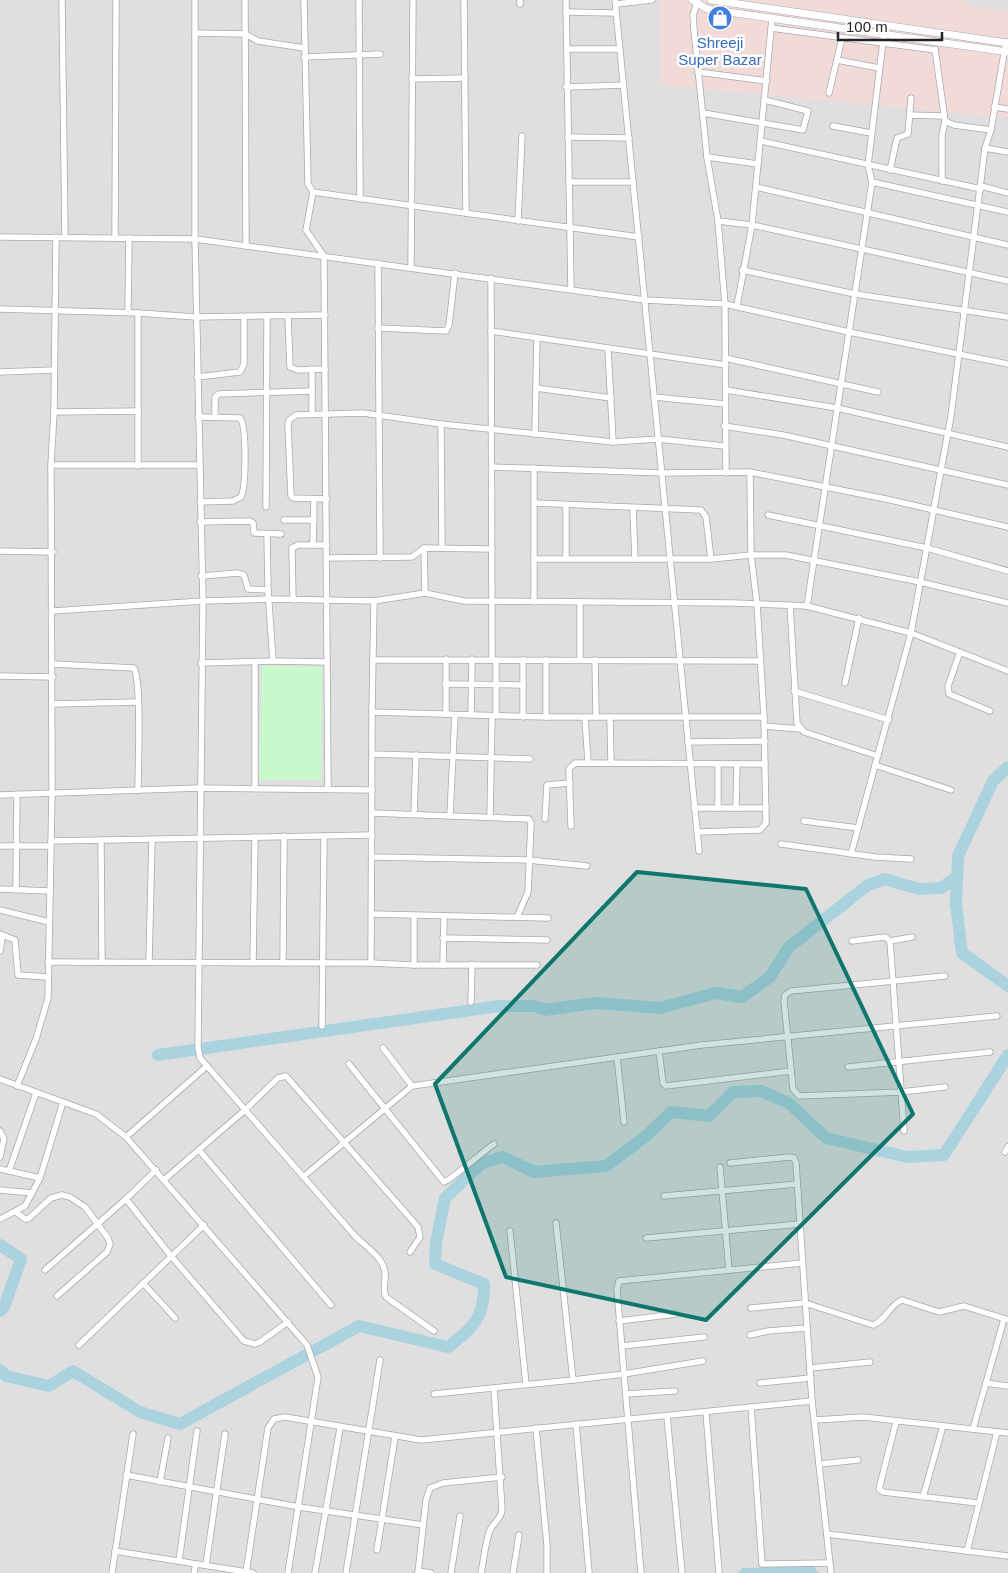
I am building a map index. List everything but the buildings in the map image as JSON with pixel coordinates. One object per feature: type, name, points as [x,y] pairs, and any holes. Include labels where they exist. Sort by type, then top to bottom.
[{"type":"street","points":[[62,0],[65,237]]},
{"type":"street","points":[[115,238],[116,0]]},
{"type":"street","points":[[196,0],[195,239],[198,465],[203,601],[197,964],[198,1047],[200,1058],[355,1236],[380,1260],[384,1268],[386,1297],[434,1331]]},
{"type":"street","points":[[245,0],[246,246]]},
{"type":"street","points":[[304,0],[308,184],[313,192],[306,230],[324,256],[328,558],[328,789]]},
{"type":"street","points":[[359,0],[360,199]]},
{"type":"street","points":[[411,267],[413,0]]},
{"type":"street","points":[[464,0],[466,213]]},
{"type":"street","points":[[566,0],[566,87],[571,289]]},
{"type":"street","points":[[652,0],[615,2],[699,851]]},
{"type":"street","points":[[711,0],[1007,42],[991,130],[985,148],[975,238],[947,432],[911,633],[889,720],[851,854]]},
{"type":"street","points":[[726,472],[724,446],[726,390],[725,304],[718,220],[707,157],[693,22],[696,1],[707,9],[1006,52]]},
{"type":"street","points":[[566,12],[616,13]]},
{"type":"street","points":[[737,306],[742,270],[752,225],[772,19]]},
{"type":"street","points":[[808,606],[868,213],[872,182],[868,165],[885,25]]},
{"type":"street","points":[[771,28],[935,50]]},
{"type":"street","points":[[195,34],[245,34],[258,41],[304,48]]},
{"type":"street","points":[[829,93],[842,38]]},
{"type":"street","points":[[936,42],[935,50],[943,119],[942,181]]},
{"type":"street","points":[[567,49],[619,49]]},
{"type":"street","points":[[304,57],[380,54]]},
{"type":"street","points":[[837,60],[879,68]]},
{"type":"street","points":[[698,72],[767,81]]},
{"type":"street","points":[[412,79],[464,78]]},
{"type":"street","points":[[566,87],[623,85]]},
{"type":"street","points":[[890,170],[897,138],[908,134],[910,98]]},
{"type":"street","points":[[702,113],[801,131],[804,128],[808,114],[805,110],[765,100]]},
{"type":"street","points":[[994,106],[1008,109]]},
{"type":"street","points":[[910,115],[943,119],[954,125],[991,130]]},
{"type":"street","points":[[833,126],[871,132]]},
{"type":"street","points":[[518,221],[522,136]]},
{"type":"street","points":[[568,137],[629,138]]},
{"type":"street","points":[[761,142],[942,181],[1008,193]]},
{"type":"street","points":[[985,148],[1008,152]]},
{"type":"street","points":[[707,157],[758,164]]},
{"type":"street","points":[[569,182],[633,182]]},
{"type":"street","points":[[872,182],[1008,212]]},
{"type":"street","points":[[756,187],[1008,245]]},
{"type":"street","points":[[313,192],[639,237]]},
{"type":"street","points":[[718,220],[752,225],[1008,282]]},
{"type":"street","points":[[0,237],[195,239],[645,300],[725,304],[849,332],[1008,364]]},
{"type":"street","points":[[17,1086],[36,1039],[48,998],[53,677],[51,465],[54,412],[56,237]]},
{"type":"street","points":[[128,312],[129,238]]},
{"type":"street","points":[[378,263],[380,558]]},
{"type":"street","points":[[742,270],[855,294],[965,309],[1008,317]]},
{"type":"street","points":[[378,328],[446,331],[449,325],[455,273]]},
{"type":"street","points":[[490,817],[491,757],[496,685],[492,602],[491,278]]},
{"type":"street","points":[[0,309],[128,312],[196,317],[324,315]]},
{"type":"street","points":[[138,313],[138,466]]},
{"type":"street","points":[[288,316],[288,364],[292,369],[325,369]]},
{"type":"street","points":[[197,377],[240,372],[244,364],[244,317]]},
{"type":"street","points":[[266,507],[267,317]]},
{"type":"street","points":[[491,331],[726,365]]},
{"type":"street","points":[[535,434],[536,339]]},
{"type":"street","points":[[608,349],[613,442]]},
{"type":"street","points":[[725,358],[878,392]]},
{"type":"street","points":[[312,369],[312,414]]},
{"type":"street","points":[[0,372],[54,370]]},
{"type":"street","points":[[536,388],[611,398]]},
{"type":"street","points":[[726,390],[837,408],[1008,447]]},
{"type":"street","points":[[215,417],[215,398],[218,394],[312,392]]},
{"type":"street","points":[[654,397],[725,404]]},
{"type":"street","points":[[54,412],[138,411]]},
{"type":"street","points":[[327,499],[293,498],[290,493],[289,420],[296,415],[326,413],[379,415],[441,424],[613,442],[658,439],[724,446]]},
{"type":"street","points":[[198,417],[235,417],[243,421],[243,493],[241,497],[233,501],[200,502]]},
{"type":"street","points":[[441,424],[442,548]]},
{"type":"street","points":[[724,426],[832,446],[1008,485]]},
{"type":"street","points":[[51,465],[198,465]]},
{"type":"street","points":[[492,467],[663,472],[750,472],[1008,527]]},
{"type":"street","points":[[534,468],[534,602]]},
{"type":"street","points":[[698,832],[760,830],[766,823],[764,717],[757,604],[751,555],[750,472]]},
{"type":"street","points":[[314,499],[314,545]]},
{"type":"street","points":[[535,503],[633,509],[696,509],[704,512],[711,560]]},
{"type":"street","points":[[566,506],[566,558]]},
{"type":"street","points":[[633,509],[635,559]]},
{"type":"street","points":[[768,515],[927,548],[1008,571]]},
{"type":"street","points":[[284,520],[314,520]]},
{"type":"street","points":[[200,522],[250,521],[253,523],[254,533],[281,534]]},
{"type":"street","points":[[268,534],[268,590],[273,661]]},
{"type":"street","points":[[293,600],[292,548],[294,545],[327,545]]},
{"type":"street","points":[[424,548],[425,593]]},
{"type":"street","points":[[328,558],[412,557],[424,548],[492,549]]},
{"type":"street","points":[[0,551],[53,552]]},
{"type":"street","points":[[534,559],[711,560],[751,555],[786,556],[920,582],[1008,603]]},
{"type":"street","points":[[201,576],[242,574],[248,589],[268,590]]},
{"type":"street","points":[[53,611],[203,601],[270,599],[374,601],[425,593],[464,602],[808,606],[911,633],[1008,671]]},
{"type":"street","points":[[371,963],[374,601]]},
{"type":"street","points":[[580,602],[580,660]]},
{"type":"street","points":[[790,605],[794,690],[797,723],[800,729]]},
{"type":"street","points":[[845,683],[859,618]]},
{"type":"street","points":[[960,652],[948,686],[948,694],[990,711]]},
{"type":"street","points":[[446,659],[446,714]]},
{"type":"street","points":[[471,715],[472,659]]},
{"type":"street","points":[[373,660],[760,661]]},
{"type":"street","points":[[522,717],[523,660]]},
{"type":"street","points":[[546,660],[546,717]]},
{"type":"street","points":[[595,660],[596,717]]},
{"type":"street","points":[[255,662],[255,788]]},
{"type":"street","points":[[201,663],[327,662]]},
{"type":"street","points":[[52,664],[134,668],[138,702],[138,790]]},
{"type":"street","points":[[0,676],[53,677]]},
{"type":"street","points":[[445,684],[523,685]]},
{"type":"street","points":[[794,690],[889,720]]},
{"type":"street","points":[[52,704],[138,702]]},
{"type":"street","points":[[372,712],[585,718],[764,717]]},
{"type":"street","points":[[450,815],[455,714]]},
{"type":"street","points":[[610,717],[611,763]]},
{"type":"street","points":[[585,718],[588,762]]},
{"type":"street","points":[[764,726],[800,729],[804,732],[878,756]]},
{"type":"street","points":[[688,742],[765,741]]},
{"type":"street","points":[[372,754],[530,758]]},
{"type":"street","points":[[414,814],[416,755]]},
{"type":"street","points":[[571,826],[570,783],[572,765],[588,762],[765,764]]},
{"type":"street","points":[[718,764],[718,808]]},
{"type":"street","points":[[736,808],[737,764]]},
{"type":"street","points":[[875,765],[951,790]]},
{"type":"street","points":[[545,819],[547,785],[570,783]]},
{"type":"street","points":[[0,794],[199,788],[372,790]]},
{"type":"street","points":[[16,890],[17,794]]},
{"type":"street","points":[[694,808],[766,808]]},
{"type":"street","points":[[372,813],[530,819],[528,892],[517,917]]},
{"type":"street","points":[[804,821],[858,828]]},
{"type":"street","points":[[0,846],[16,847],[101,840],[372,835]]},
{"type":"street","points":[[283,963],[284,836]]},
{"type":"street","points":[[322,1026],[324,836]]},
{"type":"street","points":[[253,962],[255,837]]},
{"type":"street","points":[[149,962],[152,839]]},
{"type":"street","points":[[101,840],[102,962]]},
{"type":"street","points":[[781,844],[851,854],[911,858]]},
{"type":"street","points":[[372,857],[528,860],[587,866]]},
{"type":"street","points":[[0,889],[50,891]]},
{"type":"street","points":[[0,910],[49,922]]},
{"type":"street","points":[[372,914],[548,918]]},
{"type":"street","points":[[414,916],[414,965]]},
{"type":"street","points":[[443,965],[444,916]]},
{"type":"street","points":[[0,934],[15,940],[18,975],[48,978]]},
{"type":"street","points":[[0,934],[2,938],[0,951]]},
{"type":"street","points":[[852,941],[885,937],[890,941],[904,1132]]},
{"type":"street","points":[[890,941],[912,937]]},
{"type":"street","points":[[443,938],[547,940]]},
{"type":"street","points":[[48,962],[197,964],[253,962],[414,965],[537,964]]},
{"type":"street","points":[[471,1002],[472,964]]},
{"type":"street","points":[[945,1087],[901,1092],[799,1096],[793,1089],[784,1001],[787,993],[946,976]]},
{"type":"street","points":[[303,1177],[383,1108],[412,1086],[617,1056],[788,1036],[997,1016]]},
{"type":"street","points":[[382,1048],[412,1086]]},
{"type":"street","points":[[659,1051],[666,1086],[791,1071]]},
{"type":"street","points":[[848,1067],[990,1052]]},
{"type":"street","points":[[617,1056],[624,1122]]},
{"type":"street","points":[[350,1064],[383,1108],[444,1182],[449,1181],[477,1155],[494,1144]]},
{"type":"street","points":[[126,1136],[207,1066]]},
{"type":"street","points":[[164,1179],[245,1110],[278,1078],[286,1076],[420,1230],[419,1241],[410,1252]]},
{"type":"street","points":[[0,1079],[96,1114],[126,1136],[307,1345],[315,1363],[318,1377],[288,1573]]},
{"type":"street","points":[[9,1171],[36,1093]]},
{"type":"street","points":[[0,1219],[25,1206],[32,1193],[40,1178],[63,1102]]},
{"type":"street","points":[[0,1131],[4,1139],[0,1157]]},
{"type":"street","points":[[199,1150],[331,1304]]},
{"type":"street","points":[[730,1162],[794,1158],[796,1163],[812,1402],[831,1573]]},
{"type":"street","points":[[720,1167],[729,1270]]},
{"type":"street","points":[[0,1169],[40,1178]]},
{"type":"street","points":[[45,1270],[126,1200],[156,1170]]},
{"type":"street","points":[[664,1196],[797,1184]]},
{"type":"street","points":[[0,1190],[32,1193]]},
{"type":"street","points":[[16,1212],[25,1219],[28,1219],[51,1198],[62,1195],[77,1200],[108,1238],[109,1248],[58,1296]]},
{"type":"street","points":[[126,1200],[244,1341],[255,1344],[260,1342],[288,1322]]},
{"type":"street","points":[[556,1223],[573,1380]]},
{"type":"street","points":[[646,1238],[800,1224]]},
{"type":"street","points":[[78,1345],[204,1225]]},
{"type":"street","points":[[510,1231],[526,1384]]},
{"type":"street","points":[[641,1573],[619,1321],[617,1286],[620,1280],[802,1263]]},
{"type":"street","points":[[143,1283],[175,1318]]},
{"type":"street","points":[[751,1308],[805,1303],[873,1326],[878,1324],[892,1307],[902,1300],[939,1312],[964,1306],[1006,1319],[973,1429]]},
{"type":"street","points":[[619,1321],[676,1314]]},
{"type":"street","points":[[750,1335],[768,1331],[807,1328]]},
{"type":"street","points":[[622,1346],[704,1337]]},
{"type":"street","points":[[346,1573],[380,1360]]},
{"type":"street","points":[[434,1394],[624,1374],[703,1361]]},
{"type":"street","points":[[810,1368],[870,1362]]},
{"type":"street","points":[[760,1383],[810,1378]]},
{"type":"street","points":[[986,1383],[1008,1386]]},
{"type":"street","points":[[481,1573],[488,1535],[502,1514],[502,1477],[494,1388]]},
{"type":"street","points":[[626,1394],[675,1391]]},
{"type":"street","points":[[246,1572],[268,1428],[271,1422],[279,1417],[421,1440],[812,1402]]},
{"type":"street","points":[[751,1407],[762,1564],[830,1563]]},
{"type":"street","points":[[706,1412],[719,1573]]},
{"type":"street","points":[[668,1416],[682,1573]]},
{"type":"street","points":[[815,1420],[858,1417],[1008,1433]]},
{"type":"street","points":[[896,1422],[879,1489],[883,1492],[978,1503]]},
{"type":"street","points":[[576,1424],[589,1573]]},
{"type":"street","points":[[923,1496],[942,1426]]},
{"type":"street","points":[[316,1573],[340,1428]]},
{"type":"street","points":[[536,1428],[547,1545],[547,1573]]},
{"type":"street","points":[[178,1561],[197,1430]]},
{"type":"street","points":[[967,1551],[997,1432]]},
{"type":"street","points":[[112,1573],[133,1434]]},
{"type":"street","points":[[206,1565],[225,1434]]},
{"type":"street","points":[[377,1550],[395,1437]]},
{"type":"street","points":[[160,1482],[168,1438]]},
{"type":"street","points":[[819,1464],[858,1460]]},
{"type":"street","points":[[126,1476],[299,1507],[423,1525]]},
{"type":"street","points":[[431,1573],[418,1572],[426,1500],[430,1488],[443,1483],[502,1477]]},
{"type":"street","points":[[451,1573],[460,1516]]},
{"type":"street","points":[[827,1534],[1008,1556]]},
{"type":"street","points":[[513,1573],[519,1535]]},
{"type":"street","points":[[115,1551],[253,1573]]},
{"type":"street","points":[[194,1573],[196,1564]]},
{"type":"highlighted area","points":[[637,872],[806,889],[913,1114],[706,1320],[506,1277],[435,1084]]},
{"type":"shaded area","points":[[0,0],[1008,0],[1008,1573],[0,1573]]},
{"type":"shaded area","points":[[659,0],[966,0],[965,5],[1008,11],[1008,118],[661,85]]},
{"type":"green space","points":[[262,666],[322,667],[321,780],[259,780]]},
{"type":"water","points":[[813,1566],[819,1573],[738,1573],[742,1568]]},
{"type":"waterway","points":[[1008,767],[993,781],[958,856],[956,904],[962,953],[1008,986]]},
{"type":"waterway","points":[[158,1055],[500,1006],[535,1006],[545,1010],[596,1003],[660,1008],[716,993],[742,997],[770,977],[789,947],[868,885],[885,879],[919,889],[941,888],[957,877]]},
{"type":"waterway","points":[[0,1370],[6,1376],[49,1386],[73,1371],[140,1412],[180,1424],[359,1326],[448,1347],[476,1321],[482,1305],[484,1284],[435,1264],[436,1243],[445,1198],[482,1163],[503,1157],[534,1172],[606,1166],[646,1136],[671,1112],[709,1116],[733,1092],[761,1091],[789,1103],[826,1138],[907,1157],[944,1155],[1008,1055]]},
{"type":"waterway","points":[[0,1245],[21,1259],[4,1307],[0,1311]]},
{"type":"place","name":"Shreeji Super Bazar","points":[[720,18]]}]
